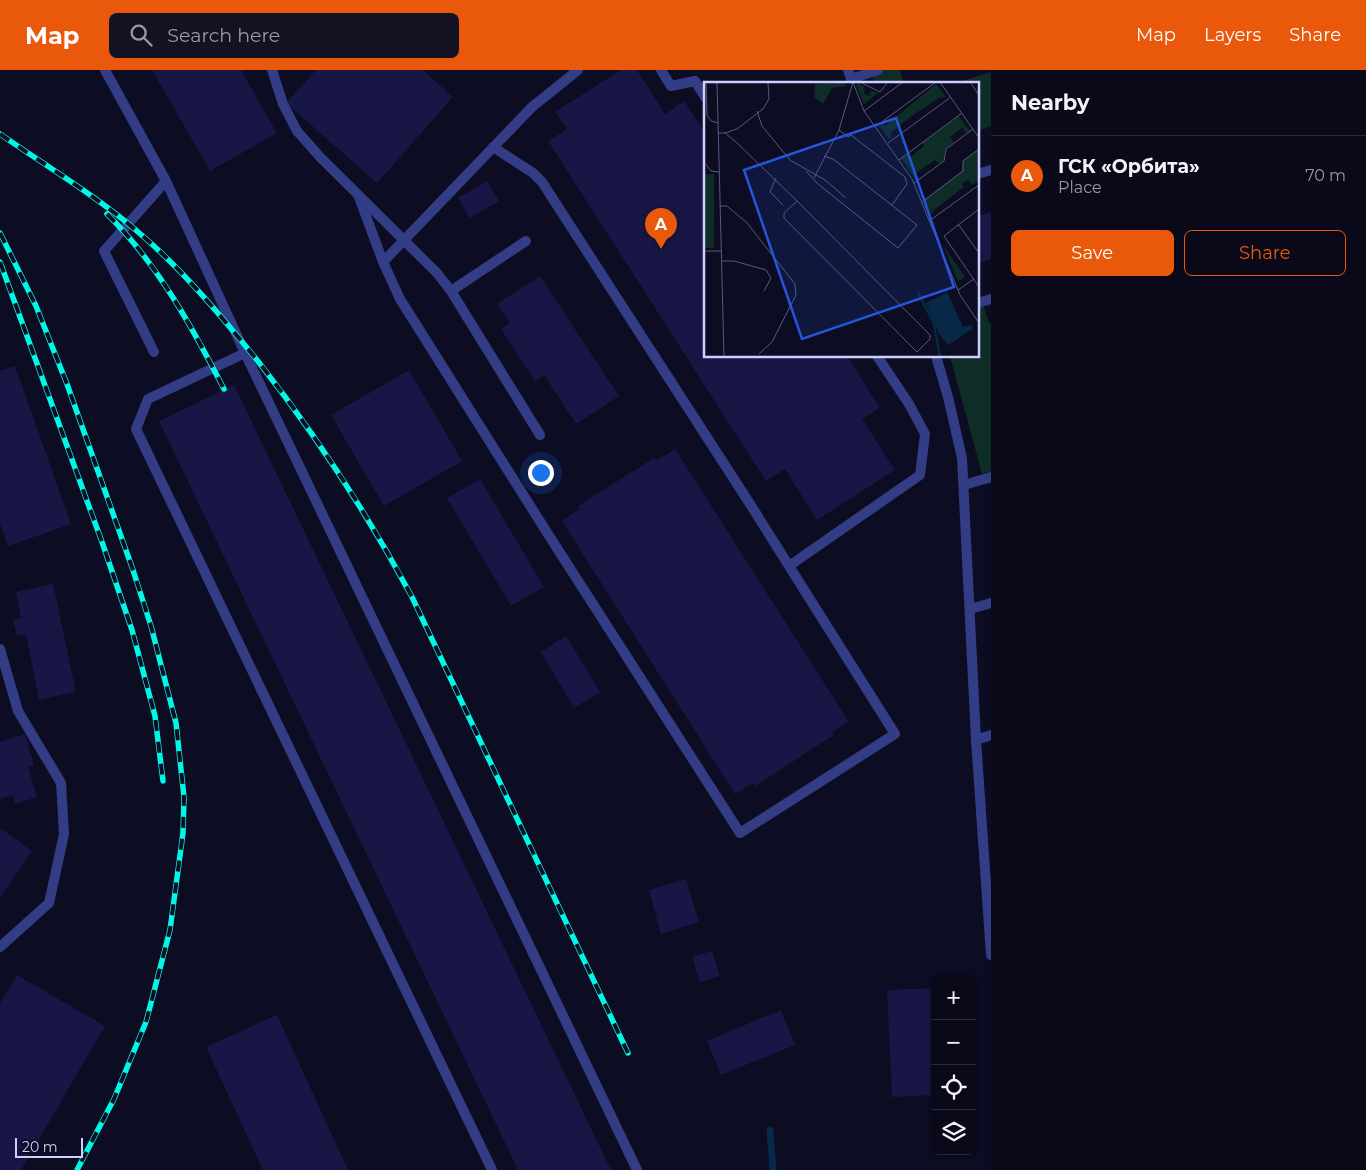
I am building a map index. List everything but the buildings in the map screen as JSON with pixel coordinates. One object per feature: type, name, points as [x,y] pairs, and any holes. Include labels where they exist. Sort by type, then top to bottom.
[{"type":"street","points":[[105,70],[166,181],[245,353],[637,1170]]},
{"type":"street","points":[[272,70],[283,104],[298,131],[320,157],[437,273],[452,291],[540,435]]},
{"type":"street","points":[[383,262],[532,106],[578,70]]},
{"type":"street","points":[[661,70],[671,86],[694,81],[704,96]]},
{"type":"street","points":[[851,77],[878,70]]},
{"type":"street","points":[[359,197],[383,262],[400,299],[740,833],[895,734],[542,182],[533,173],[493,148]]},
{"type":"street","points":[[978,174],[991,170]]},
{"type":"street","points":[[154,352],[104,251],[166,181]]},
{"type":"street","points":[[452,291],[526,241]]},
{"type":"street","points":[[978,303],[991,299]]},
{"type":"street","points":[[245,353],[148,399],[136,429],[492,1170]]},
{"type":"street","points":[[789,566],[920,475],[925,434],[909,404],[878,358]]},
{"type":"street","points":[[937,358],[962,458],[976,740],[991,954]]},
{"type":"street","points":[[964,485],[991,476]]},
{"type":"street","points":[[970,609],[991,602]]},
{"type":"street","points":[[0,649],[18,711],[61,783],[64,834],[49,903],[0,947]]},
{"type":"street","points":[[976,740],[991,735]]},
{"type":"green space","points":[[878,70],[900,70],[903,82],[874,82],[871,72]]},
{"type":"green space","points":[[991,72],[991,126],[978,131],[978,82],[958,82]]},
{"type":"green space","points":[[982,301],[989,323],[991,323],[991,471],[982,474],[951,358],[978,358],[978,303]]},
{"type":"waterway","points":[[770,1130],[773,1170]]},
{"type":"railway","points":[[0,134],[128,223],[175,266],[257,360],[300,417],[340,475],[412,597],[628,1053]]},
{"type":"railway","points":[[107,214],[142,254],[173,297],[224,389]]},
{"type":"railway","points":[[0,233],[36,306],[67,384],[133,570],[151,626],[176,723],[184,797],[183,833],[170,930],[146,1022],[114,1099],[77,1170]]},
{"type":"railway","points":[[0,262],[132,630],[155,716],[163,781]]},
{"type":"place","name":"ГСК «Орбита»","points":[[661,249]]}]
